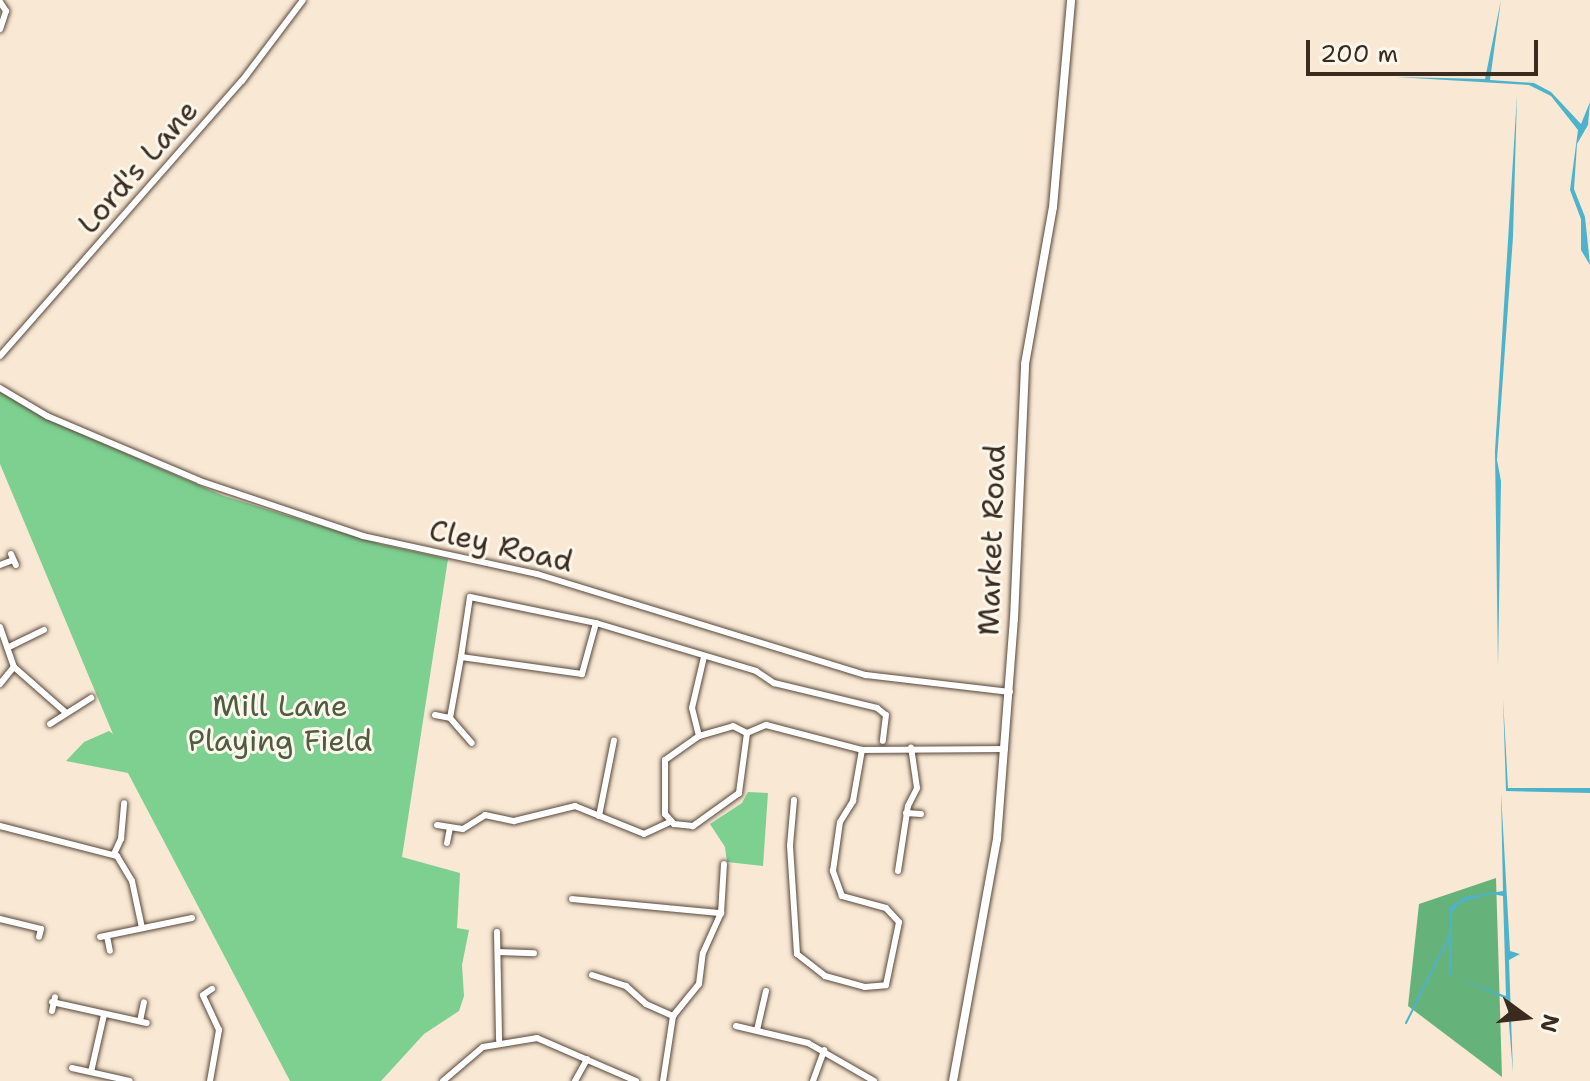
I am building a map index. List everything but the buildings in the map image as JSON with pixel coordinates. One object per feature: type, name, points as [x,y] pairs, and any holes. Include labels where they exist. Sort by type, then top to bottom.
[{"type":"street","name":"Lord's Lane","points":[[0,356],[242,81],[303,0]]},
{"type":"street","name":"Market Road","points":[[953,1081],[997,839],[1010,692],[1025,364],[1053,207],[1071,0]]},
{"type":"street","points":[[0,2],[6,11],[0,29]]},
{"type":"street","name":"Cley Road","points":[[0,388],[47,416],[200,481],[363,536],[537,574],[866,675],[1010,692]]},
{"type":"street","points":[[0,565],[13,560]]},
{"type":"street","points":[[450,718],[470,597],[596,623],[756,671],[774,683],[884,711],[883,741]]},
{"type":"street","points":[[461,657],[582,674],[596,623]]},
{"type":"street","points":[[0,627],[14,667],[64,711]]},
{"type":"street","points":[[9,647],[44,630]]},
{"type":"street","points":[[699,736],[692,708],[704,657]]},
{"type":"street","points":[[0,684],[14,667]]},
{"type":"street","points":[[50,724],[64,711],[91,698]]},
{"type":"street","points":[[435,715],[450,718],[472,743]]},
{"type":"street","points":[[670,822],[665,760],[699,736],[726,726],[747,733],[766,725],[862,750],[911,747],[1005,749]]},
{"type":"street","points":[[437,825],[463,829],[485,815],[514,821],[575,806],[644,834],[670,822],[693,826],[739,793],[747,733]]},
{"type":"street","points":[[599,816],[614,740]]},
{"type":"street","points":[[898,871],[906,813],[917,788],[911,747]]},
{"type":"street","points":[[794,800],[790,846],[797,954],[825,976],[865,987],[886,985],[899,922],[886,908],[842,896],[833,871],[840,822],[853,801],[862,750]]},
{"type":"street","points":[[114,854],[121,839],[124,803]]},
{"type":"street","points":[[906,813],[921,814]]},
{"type":"street","points":[[0,826],[114,854],[132,881],[142,928]]},
{"type":"street","points":[[447,843],[450,828]]},
{"type":"street","points":[[663,1081],[673,1016],[693,997],[703,953],[721,913],[724,864]]},
{"type":"street","points":[[572,899],[721,913]]},
{"type":"street","points":[[110,951],[103,937],[192,918]]},
{"type":"street","points":[[0,919],[41,929]]},
{"type":"street","points":[[497,932],[499,1040]]},
{"type":"street","points":[[498,952],[534,953]]},
{"type":"street","points":[[592,975],[613,979],[646,1004],[673,1016]]},
{"type":"street","points":[[210,1081],[219,1030],[199,994],[212,989]]},
{"type":"street","points":[[757,1030],[766,991]]},
{"type":"street","points":[[53,1003],[144,1022],[144,1002]]},
{"type":"street","points":[[91,1072],[104,1015]]},
{"type":"street","points":[[736,1026],[824,1050],[874,1081]]},
{"type":"street","points":[[443,1081],[460,1063],[499,1040],[537,1038],[636,1081]]},
{"type":"street","points":[[813,1081],[824,1050]]},
{"type":"street","points":[[575,1081],[587,1059]]},
{"type":"street","points":[[72,1068],[130,1081]]},
{"type":"green space","name":"Mill Lane Playing Field","points":[[0,392],[49,420],[224,496],[380,544],[448,559],[402,857],[460,873],[457,928],[469,930],[462,965],[464,996],[459,1011],[424,1034],[381,1081],[290,1081],[128,773],[66,761],[84,742],[109,731],[113,734],[0,464]]},
{"type":"green space","points":[[748,792],[768,793],[763,866],[727,862],[725,847],[710,824],[742,803]]},
{"type":"green space","points":[[1496,878],[1502,1077],[1408,1006],[1419,904]]},
{"type":"water","points":[[1501,0],[1490,80],[1534,83],[1551,92],[1581,124],[1590,102],[1588,125],[1577,144],[1574,189],[1585,217],[1590,265],[1581,250],[1581,219],[1570,190],[1578,130],[1551,96],[1529,85],[1396,77],[1485,79]]},
{"type":"water","points":[[1517,95],[1513,237],[1497,460],[1501,481],[1498,667],[1495,451]]},
{"type":"water","points":[[1503,698],[1508,788],[1590,788],[1590,793],[1506,791]]},
{"type":"water","points":[[1501,793],[1510,951],[1520,954],[1509,960],[1513,1073],[1507,999],[1454,977],[1506,996],[1503,896],[1492,894],[1461,902],[1452,912],[1449,975],[1450,907],[1465,897],[1503,891]]},
{"type":"waterway","points":[[1406,1023],[1449,937]]}]
